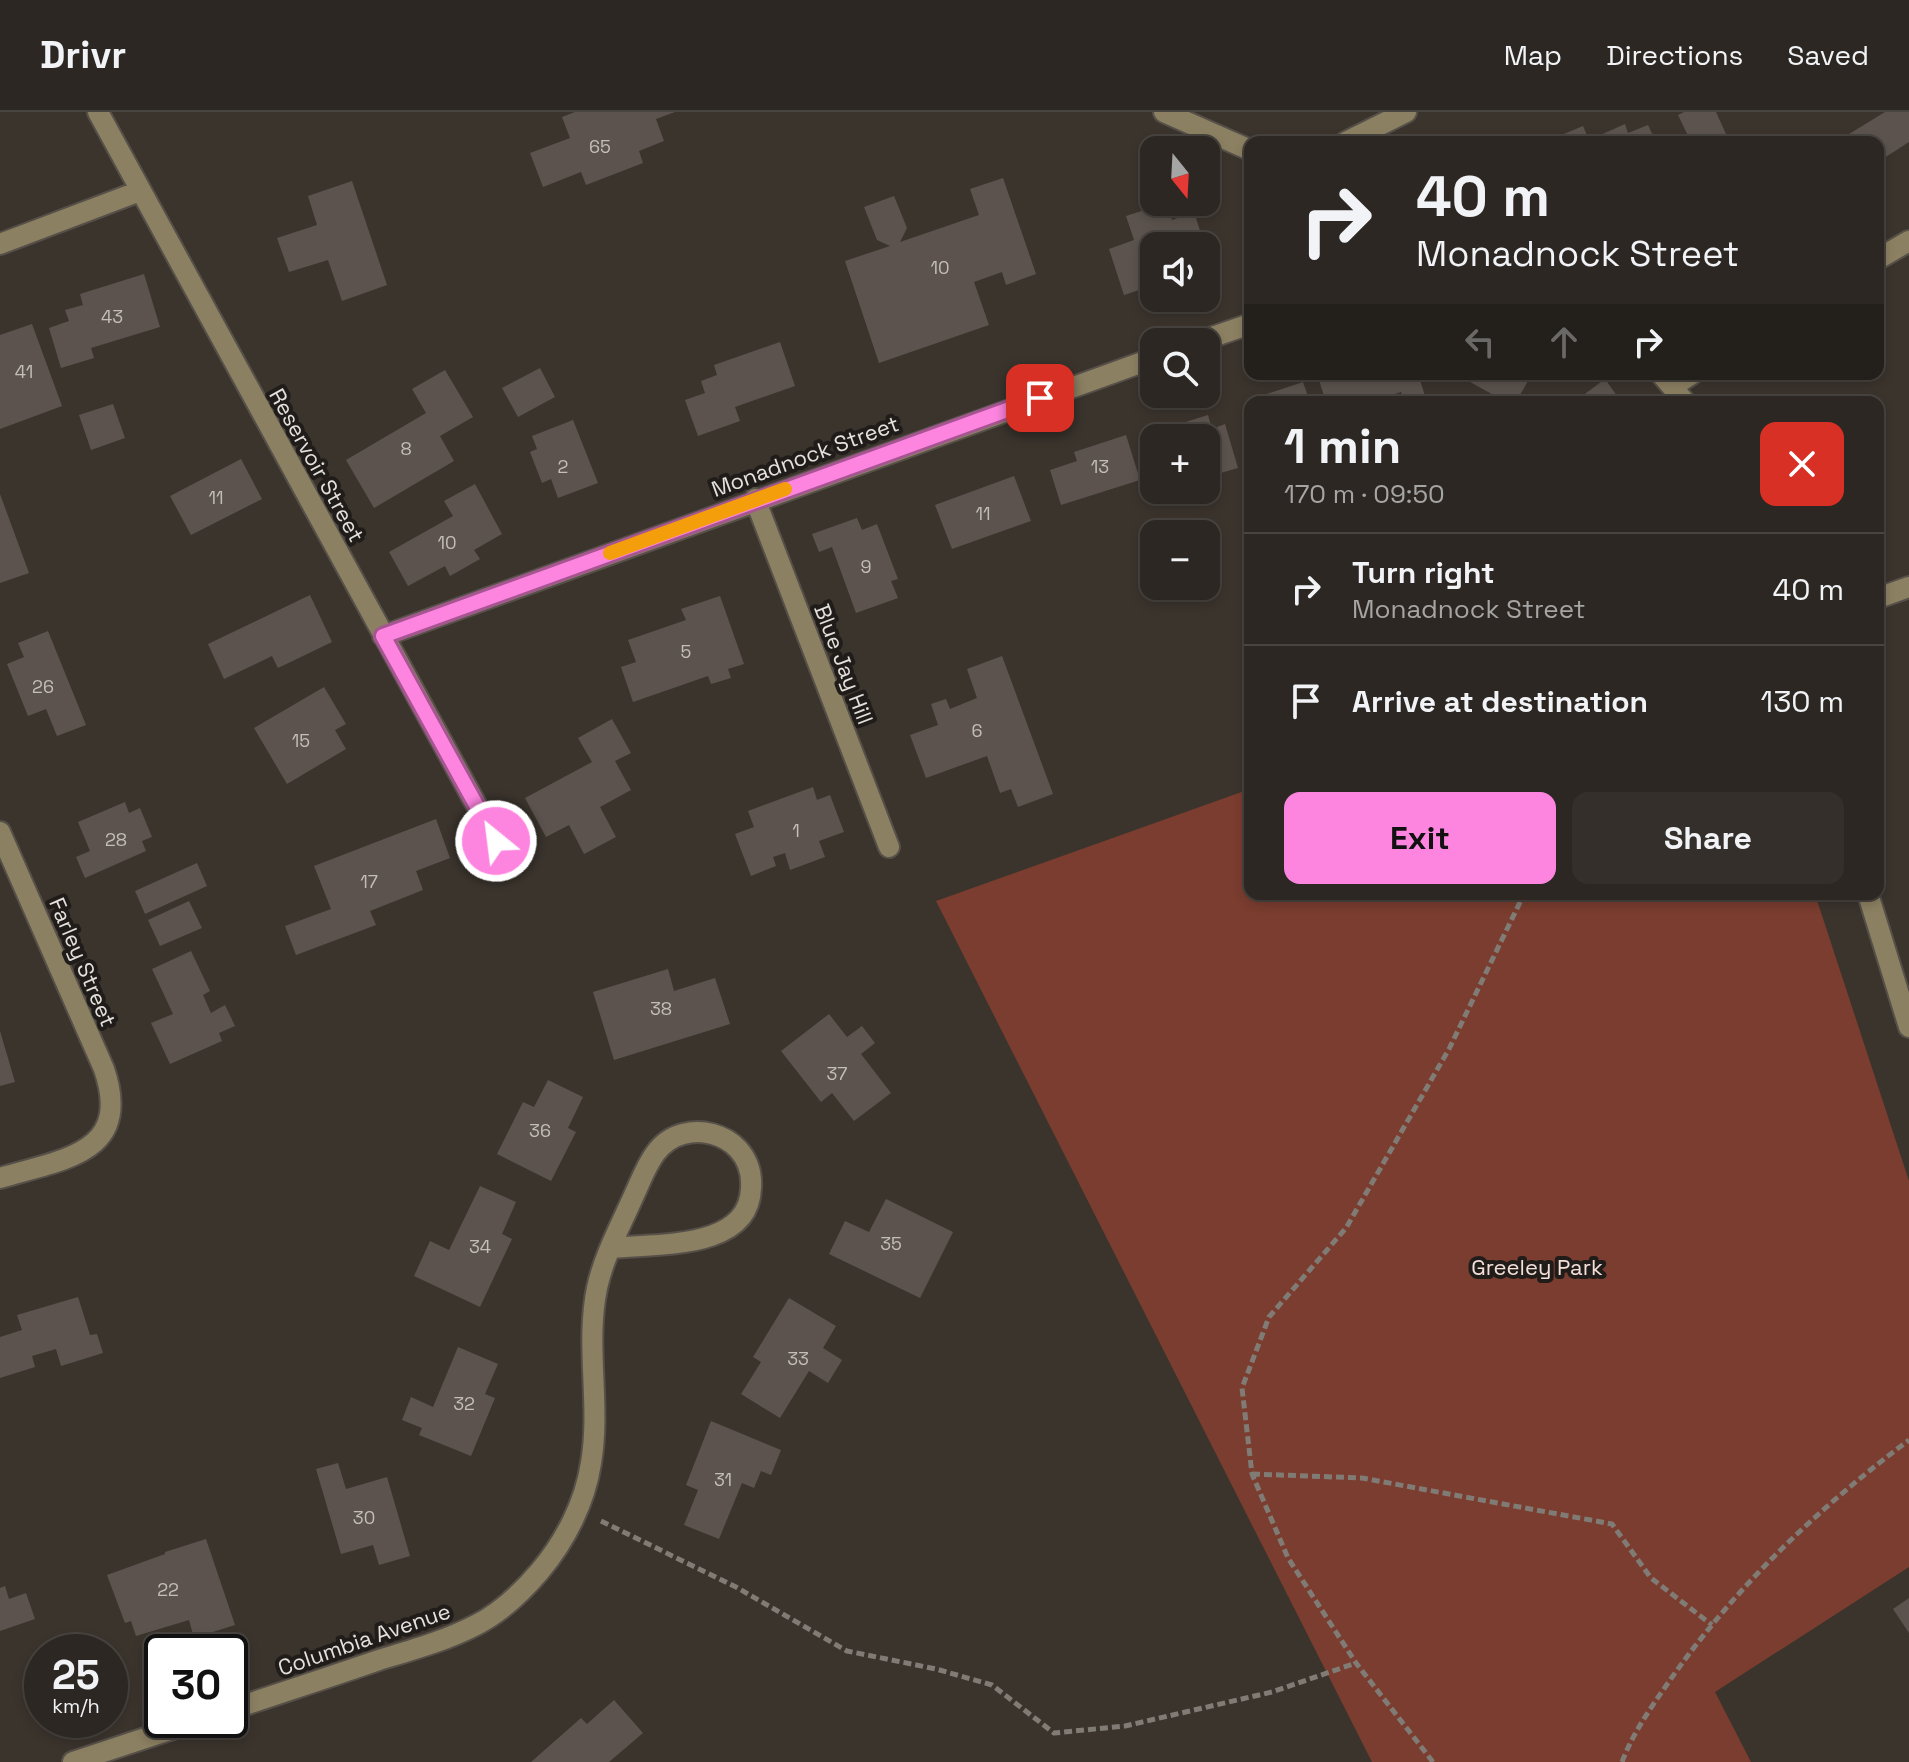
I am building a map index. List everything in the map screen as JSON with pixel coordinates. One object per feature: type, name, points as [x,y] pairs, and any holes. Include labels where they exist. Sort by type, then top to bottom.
[{"type":"street","name":"Reservoir Street","points":[[98,112],[496,841]]},
{"type":"street","points":[[1164,112],[1244,147]]},
{"type":"street","points":[[1358,136],[1406,112]]},
{"type":"street","points":[[0,244],[140,191]]},
{"type":"street","points":[[1884,256],[1909,241]]},
{"type":"street","points":[[1220,334],[1244,326]]},
{"type":"street","name":"Monadnock Street","points":[[383,636],[755,499],[1140,363]]},
{"type":"street","name":"Blue Jay Hill","points":[[755,499],[889,847]]},
{"type":"street","points":[[1884,596],[1909,587]]},
{"type":"street","name":"Farley Street","points":[[0,832],[104,1069],[112,1113],[106,1131],[89,1147],[0,1178]]},
{"type":"street","points":[[1870,900],[1909,1027]]},
{"type":"street","name":"Columbia Avenue","points":[[248,1704],[440,1641],[478,1624],[512,1599],[541,1570],[562,1541],[578,1510],[592,1462],[592,1343],[597,1287],[611,1248],[649,1162],[660,1147],[675,1136],[709,1132],[725,1138],[748,1163],[752,1178],[748,1204],[735,1225],[721,1234],[703,1239],[611,1248]]},
{"type":"street","points":[[73,1762],[146,1738]]},
{"type":"path","points":[[1433,1762],[1356,1663],[1288,1558],[1252,1474],[1242,1388],[1269,1317],[1346,1228],[1449,1049],[1521,900]]},
{"type":"path","points":[[1622,1762],[1632,1735],[1695,1644],[1766,1564],[1842,1492],[1909,1440]]},
{"type":"path","points":[[1252,1474],[1362,1478],[1612,1524],[1651,1578],[1712,1625]]},
{"type":"path","points":[[578,1510],[736,1587],[847,1651],[936,1669],[992,1685],[1054,1733],[1125,1726],[1272,1692],[1356,1663]]},
{"type":"green space","name":"Greeley Park","points":[[1244,791],[1244,900],[1817,900],[1909,1181],[1909,1567],[1715,1692],[1751,1762],[1372,1762],[936,901]]},
{"type":"building","points":[[575,112],[675,112],[656,119],[664,141],[639,151],[643,163],[586,185],[581,172],[543,187],[530,153],[570,138],[562,117]]},
{"type":"building","points":[[1684,112],[1716,112],[1726,134],[1688,136],[1678,115]]},
{"type":"building","points":[[1885,112],[1909,112],[1909,142],[1884,158],[1884,136],[1846,136]]},
{"type":"building","points":[[1625,124],[1628,133],[1648,125],[1653,136],[1598,136]]},
{"type":"building","points":[[1583,126],[1587,136],[1559,136]]},
{"type":"building","points":[[1003,178],[1036,274],[1006,285],[1002,272],[974,282],[989,325],[879,363],[845,261],[890,246],[877,240],[864,207],[894,196],[907,228],[900,242],[979,215],[970,189]]},
{"type":"building","points":[[352,181],[387,285],[342,301],[328,260],[289,272],[277,238],[317,225],[308,196]]},
{"type":"building","points":[[1140,211],[1140,216],[1171,216],[1172,220],[1195,216],[1200,232],[1140,232],[1140,290],[1124,295],[1109,249],[1134,240],[1126,216]]},
{"type":"building","points":[[144,274],[160,327],[91,348],[94,358],[61,368],[49,328],[69,321],[65,310],[83,305],[80,294]]},
{"type":"building","points":[[32,324],[62,406],[0,429],[0,335]]},
{"type":"building","points":[[780,342],[795,386],[735,407],[740,421],[698,436],[685,400],[705,393],[701,381],[717,375],[714,365]]},
{"type":"building","points":[[540,368],[555,397],[518,417],[502,388]]},
{"type":"building","points":[[445,370],[473,417],[440,436],[454,461],[374,508],[346,460],[426,413],[412,389]]},
{"type":"building","points":[[1319,380],[1420,380],[1425,396],[1403,396],[1401,392],[1389,396],[1324,396]]},
{"type":"building","points":[[1467,380],[1529,380],[1519,396],[1495,396]]},
{"type":"building","points":[[1606,380],[1617,396],[1582,396]]},
{"type":"building","points":[[1303,382],[1308,396],[1261,396]]},
{"type":"building","points":[[113,404],[125,438],[91,450],[79,415]]},
{"type":"building","points":[[1208,415],[1211,424],[1179,424]]},
{"type":"building","points":[[573,420],[598,483],[558,498],[551,479],[542,483],[530,452],[537,449],[532,436]]},
{"type":"building","points":[[1225,424],[1238,468],[1220,473],[1220,426]]},
{"type":"building","points":[[1126,435],[1140,480],[1061,505],[1050,470],[1077,461],[1074,452]]},
{"type":"building","points":[[241,459],[262,499],[191,535],[170,496]]},
{"type":"building","points":[[1014,476],[1031,521],[952,549],[935,505]]},
{"type":"building","points":[[475,484],[502,534],[474,550],[480,559],[450,576],[445,566],[408,586],[389,552],[453,516],[444,501]]},
{"type":"building","points":[[0,494],[29,573],[0,583]]},
{"type":"building","points":[[857,518],[862,530],[877,524],[898,579],[891,581],[898,598],[856,613],[832,547],[819,552],[812,534]]},
{"type":"building","points":[[310,595],[332,642],[278,668],[272,656],[224,679],[208,644]]},
{"type":"building","points":[[720,596],[744,664],[728,669],[731,678],[711,684],[708,676],[633,702],[621,667],[636,662],[628,640],[686,620],[681,609]]},
{"type":"building","points":[[48,631],[86,725],[57,736],[46,709],[28,716],[7,664],[24,657],[18,643]]},
{"type":"building","points":[[1002,656],[1053,794],[1018,807],[1011,789],[1000,793],[987,756],[926,778],[910,735],[938,725],[931,704],[946,699],[950,709],[977,698],[967,669]]},
{"type":"building","points":[[324,687],[346,724],[335,730],[346,749],[287,784],[254,728]]},
{"type":"building","points":[[612,719],[631,753],[615,761],[631,790],[600,807],[616,837],[584,854],[569,825],[546,837],[525,798],[592,762],[578,738]]},
{"type":"building","points":[[813,787],[817,800],[830,795],[844,832],[819,841],[825,857],[790,870],[785,853],[773,857],[776,866],[751,876],[735,834],[754,827],[748,811]]},
{"type":"building","points":[[125,802],[129,813],[140,808],[152,837],[142,841],[146,851],[85,878],[76,857],[90,851],[78,822]]},
{"type":"building","points":[[436,819],[450,858],[416,871],[423,890],[370,911],[376,925],[296,955],[285,926],[331,909],[314,866]]},
{"type":"building","points":[[197,863],[207,886],[145,914],[135,891]]},
{"type":"building","points":[[189,901],[202,928],[160,946],[148,920]]},
{"type":"building","points":[[191,951],[210,991],[203,995],[211,1013],[225,1005],[235,1026],[219,1033],[222,1041],[170,1064],[151,1023],[173,1014],[152,969]]},
{"type":"building","points":[[668,969],[674,991],[715,978],[730,1024],[614,1060],[593,992]]},
{"type":"building","points":[[829,1014],[847,1037],[862,1026],[875,1043],[861,1054],[891,1093],[854,1121],[832,1093],[821,1102],[781,1051]]},
{"type":"building","points":[[0,1031],[15,1082],[0,1086]]},
{"type":"building","points":[[548,1080],[583,1097],[568,1128],[576,1132],[551,1181],[497,1154],[523,1102],[534,1107]]},
{"type":"building","points":[[480,1186],[516,1202],[502,1234],[512,1239],[480,1307],[414,1276],[430,1241],[449,1250]]},
{"type":"building","points":[[886,1199],[953,1232],[920,1298],[829,1254],[845,1221],[869,1232]]},
{"type":"building","points":[[78,1297],[90,1335],[97,1334],[103,1353],[61,1366],[56,1349],[32,1356],[35,1367],[0,1378],[0,1337],[22,1330],[17,1315]]},
{"type":"building","points":[[789,1298],[836,1326],[823,1348],[842,1360],[828,1383],[809,1371],[780,1418],[741,1394],[761,1362],[753,1357]]},
{"type":"building","points":[[458,1347],[498,1364],[485,1394],[495,1398],[471,1456],[419,1435],[422,1428],[402,1420],[411,1397],[433,1407]]},
{"type":"building","points":[[711,1421],[781,1450],[771,1475],[761,1471],[754,1488],[742,1483],[719,1539],[684,1525],[698,1490],[686,1485]]},
{"type":"building","points":[[338,1463],[346,1489],[387,1477],[410,1556],[379,1565],[373,1545],[341,1554],[316,1469]]},
{"type":"building","points":[[206,1539],[235,1625],[207,1634],[193,1634],[189,1620],[136,1636],[131,1621],[125,1623],[107,1575]]},
{"type":"building","points":[[5,1586],[9,1599],[26,1593],[35,1619],[0,1631],[0,1588]]},
{"type":"building","points":[[1909,1598],[1909,1633],[1893,1609]]},
{"type":"building","points":[[614,1700],[643,1733],[609,1762],[531,1762],[581,1718],[587,1724]]},
{"type":"slow traffic","points":[[610,553],[785,489]]},
{"type":"route","points":[[496,841],[383,636],[1040,398]]}]
